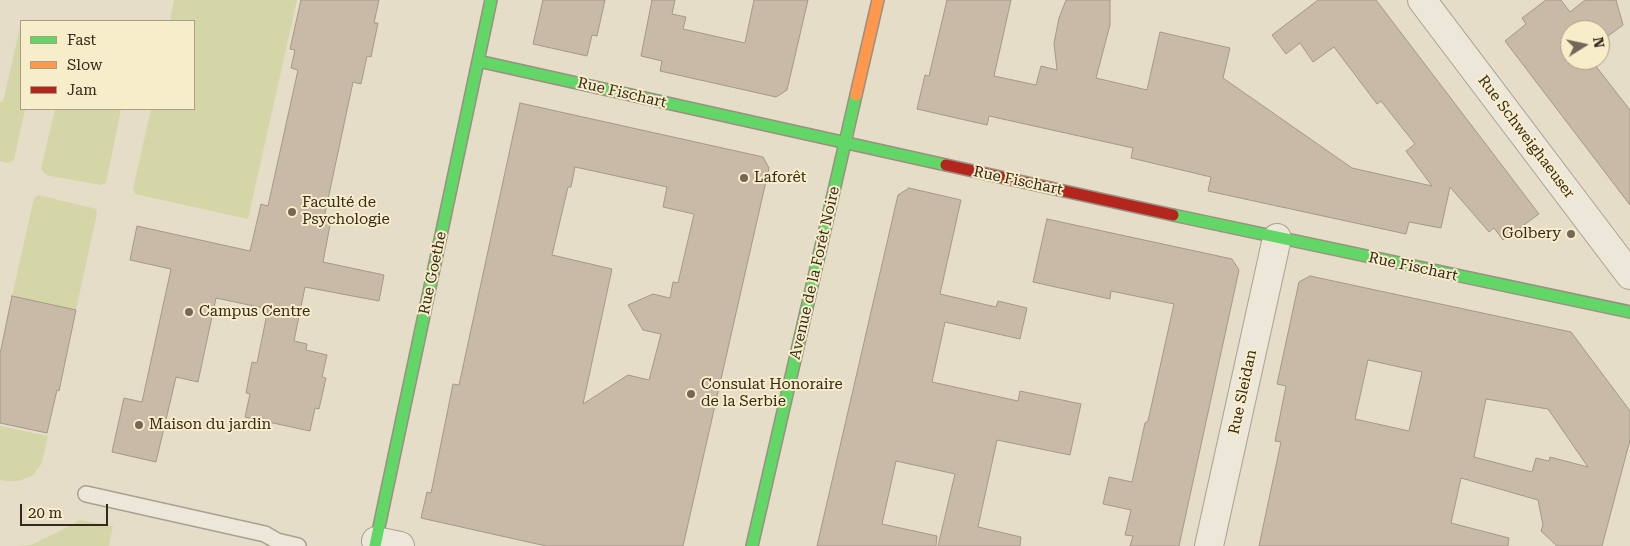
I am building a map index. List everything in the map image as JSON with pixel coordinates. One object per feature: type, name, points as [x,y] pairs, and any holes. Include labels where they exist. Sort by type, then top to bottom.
[{"type":"street","name":"Rue Goethe","points":[[384,544],[478,61],[492,0]]},
{"type":"street","name":"Avenue de la Forêt Noire","points":[[752,546],[878,0]]},
{"type":"street","name":"Rue Schweighaeuser","points":[[1422,0],[1630,274]]},
{"type":"street","name":"Rue Fischart","points":[[478,61],[1277,238],[1630,312]]},
{"type":"street","name":"Rue Sleidan","points":[[1210,546],[1277,238]]},
{"type":"lane","points":[[86,494],[265,534],[277,541],[298,546]]},
{"type":"green space","points":[[174,0],[297,0],[248,219],[135,194],[133,189],[151,110],[195,110],[195,20],[170,20]]},
{"type":"green space","points":[[20,27],[20,110],[25,110],[14,160],[8,163],[0,161],[0,102],[3,102]]},
{"type":"green space","points":[[55,110],[121,110],[106,183],[100,185],[46,175],[41,169]]},
{"type":"green space","points":[[38,195],[96,209],[97,213],[76,310],[12,296],[34,198]]},
{"type":"green space","points":[[0,426],[48,436],[42,463],[33,475],[19,481],[4,481],[0,479]]},
{"type":"green space","points":[[80,520],[113,526],[109,546],[18,546],[31,545]]},
{"type":"building","name":"Faculté de Psychologie","points":[[301,0],[379,0],[374,23],[378,23],[371,57],[367,56],[361,84],[353,82],[324,218],[331,220],[323,262],[384,275],[379,301],[305,287],[294,341],[307,344],[306,350],[327,355],[322,377],[326,378],[319,409],[315,408],[310,431],[245,417],[250,394],[246,393],[252,362],[257,363],[268,309],[216,298],[198,382],[176,377],[156,462],[112,452],[124,398],[142,402],[171,269],[130,260],[137,226],[250,251],[261,204],[268,206],[298,70],[291,68],[295,50],[290,49]]},
{"type":"building","points":[[543,0],[605,0],[597,36],[592,35],[587,56],[533,44]]},
{"type":"building","points":[[652,0],[675,0],[672,14],[686,17],[683,29],[745,43],[754,0],[808,0],[787,90],[776,97],[660,71],[662,61],[641,56]]},
{"type":"building","points":[[947,0],[1011,0],[994,76],[1036,85],[1041,66],[1057,70],[1054,43],[1059,18],[1066,0],[1110,0],[1110,25],[1096,78],[1147,90],[1160,32],[1230,48],[1223,78],[1352,168],[1432,186],[1406,151],[1415,144],[1381,101],[1377,104],[1334,47],[1313,62],[1300,43],[1286,54],[1272,35],[1318,0],[1376,0],[1539,214],[1503,240],[1494,228],[1489,232],[1450,187],[1441,228],[1409,222],[1406,234],[1208,191],[1211,177],[1131,158],[1133,148],[989,116],[987,125],[917,109],[925,75],[929,76]]},
{"type":"building","points":[[1546,0],[1561,0],[1570,12],[1585,0],[1616,0],[1623,25],[1610,35],[1610,20],[1560,20],[1560,70],[1599,70],[1630,110],[1630,205],[1505,41],[1526,24],[1522,18]]},
{"type":"building","points":[[520,103],[763,157],[769,168],[683,546],[546,546],[421,518],[427,492],[431,493],[453,384],[459,385]],"holes":[[[575,167],[667,187],[663,207],[694,214],[678,283],[673,282],[670,298],[653,294],[628,305],[643,330],[661,334],[649,380],[628,375],[583,404],[612,269],[552,255],[568,187],[571,187]]]},
{"type":"building","points":[[909,188],[961,200],[940,294],[996,307],[998,301],[1027,308],[1020,339],[945,322],[932,382],[1018,401],[1020,391],[1081,404],[1070,455],[997,440],[978,527],[1021,537],[1020,546],[938,546],[955,474],[896,461],[882,524],[937,536],[936,546],[817,546],[898,195]]},
{"type":"building","points":[[1047,219],[1232,259],[1239,270],[1179,546],[1130,546],[1133,536],[1125,535],[1131,510],[1103,504],[1109,477],[1132,482],[1145,423],[1148,421],[1174,304],[1111,291],[1110,299],[1033,282]]},
{"type":"building","points":[[1310,276],[1571,332],[1630,411],[1630,440],[1602,546],[1557,546],[1541,531],[1543,525],[1538,500],[1461,478],[1451,523],[1509,538],[1508,546],[1259,546],[1281,442],[1275,441],[1286,386],[1277,384],[1299,282]],"holes":[[[1368,360],[1422,372],[1409,431],[1355,419]],[[1486,399],[1548,409],[1588,467],[1550,457],[1549,461],[1536,458],[1532,472],[1474,457]]]},
{"type":"building","points":[[12,296],[76,310],[59,391],[57,390],[47,433],[0,423],[0,354]]},
{"type":"traffic: fast","points":[[375,546],[491,0]]},
{"type":"traffic: fast","points":[[478,61],[946,165]]},
{"type":"traffic: fast","points":[[752,546],[856,95]]},
{"type":"traffic: fast","points":[[1173,215],[1630,312]]},
{"type":"traffic: slow","points":[[856,95],[878,0]]},
{"type":"traffic: jam","points":[[946,165],[1173,215]]},
{"type":"place","name":"Laforêt","points":[[744,178]]},
{"type":"place","name":"Faculté de Psychologie","points":[[292,212]]},
{"type":"place","name":"Golbery","points":[[1571,234]]},
{"type":"place","name":"Campus Centre","points":[[189,312]]},
{"type":"place","name":"Consulat Honoraire de la Serbie","points":[[691,394]]},
{"type":"place","name":"Maison du jardin","points":[[139,425]]}]
